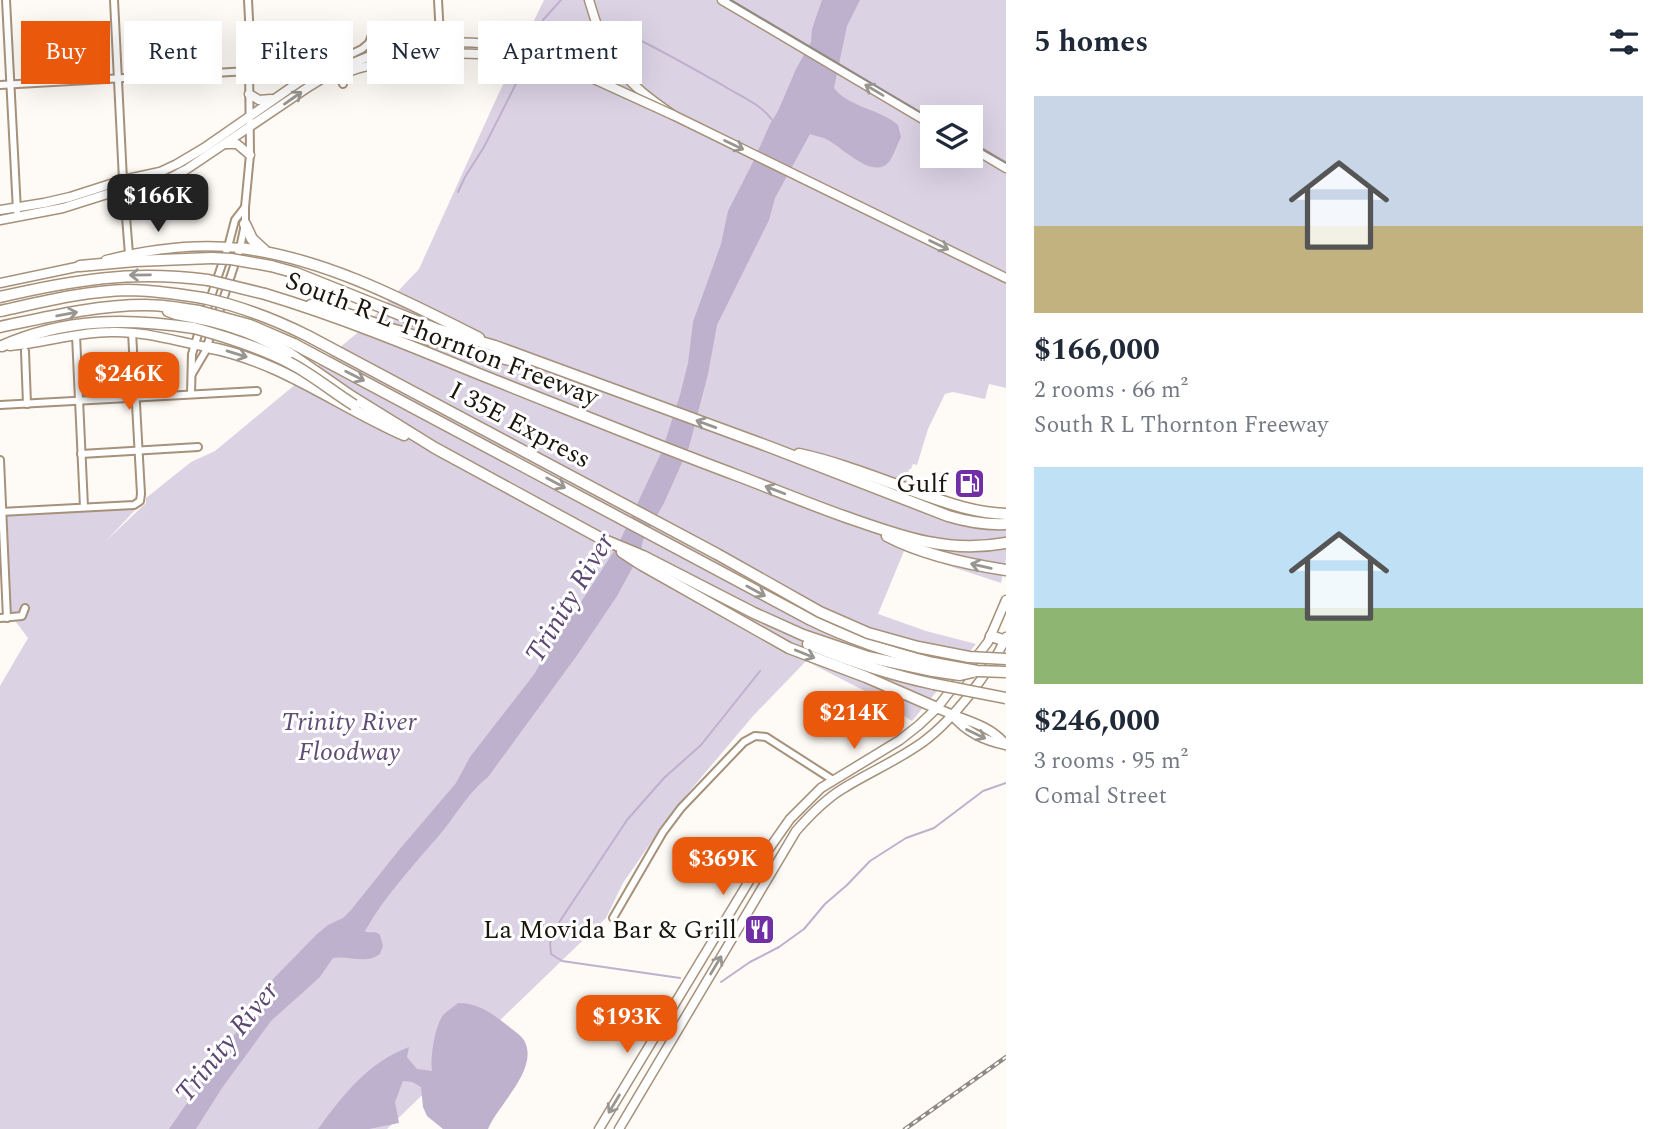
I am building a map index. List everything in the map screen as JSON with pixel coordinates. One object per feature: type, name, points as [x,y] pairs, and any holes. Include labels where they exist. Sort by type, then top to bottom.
[{"type":"highway","points":[[245,224],[252,239],[264,251]]},
{"type":"highway","points":[[240,248],[293,257],[396,296],[495,346]]},
{"type":"highway","points":[[80,266],[212,258],[271,266],[296,273],[436,330],[495,346],[770,447],[948,516],[976,524],[1006,524]]},
{"type":"highway","name":"South R L Thornton Freeway","points":[[0,297],[79,280],[155,275],[208,280],[265,293],[328,311],[640,439],[855,520]]},
{"type":"highway","name":"I 35E Express","points":[[0,311],[50,300],[118,291],[147,291],[203,298],[250,310],[308,336],[837,620],[868,633],[936,652],[1006,659]]},
{"type":"highway","points":[[0,327],[106,308],[158,306],[176,314],[237,328],[279,347],[435,448]]},
{"type":"highway","points":[[328,311],[520,362],[600,392],[642,401]]},
{"type":"highway","points":[[196,319],[291,364],[398,432]]},
{"type":"highway","points":[[1,347],[23,337],[54,329],[103,322],[153,323],[196,319],[250,325],[295,344],[811,620],[867,645],[933,667]]},
{"type":"highway","points":[[207,347],[231,351],[266,364],[374,422],[435,448],[497,480],[789,648],[889,686],[937,708]]},
{"type":"highway","points":[[770,447],[840,466],[960,507],[983,513],[1006,514]]},
{"type":"highway","points":[[948,516],[1006,514]]},
{"type":"highway","points":[[855,520],[931,544],[972,547],[1006,543]]},
{"type":"highway","points":[[855,520],[899,542],[957,560],[1006,570]]},
{"type":"highway","points":[[602,539],[694,582],[770,628],[891,674],[1006,698]]},
{"type":"highway","points":[[991,636],[1006,640]]},
{"type":"highway","points":[[817,644],[868,657],[933,667],[1006,672]]},
{"type":"main road","points":[[589,0],[601,35],[617,66],[645,95],[673,115]]},
{"type":"main road","points":[[722,0],[920,117]]},
{"type":"main road","points":[[0,210],[17,212],[63,208],[160,173],[204,148],[274,99],[306,84]]},
{"type":"main road","points":[[123,185],[150,184],[187,169],[313,84]]},
{"type":"main road","points":[[605,84],[1006,278]]},
{"type":"main road","points":[[249,94],[259,100],[274,99]]},
{"type":"main road","points":[[226,144],[237,144],[250,155]]},
{"type":"main road","points":[[983,154],[1006,168]]},
{"type":"main road","points":[[0,220],[17,212]]},
{"type":"main road","points":[[0,283],[157,249],[185,246],[240,248]]},
{"type":"main road","points":[[1,347],[76,335],[132,332],[207,347]]},
{"type":"main road","points":[[599,1129],[766,853],[790,820],[811,796],[833,779],[889,747],[937,708],[991,636],[1006,600]]},
{"type":"main road","points":[[619,1129],[796,831],[815,810],[841,789],[928,738],[952,715],[987,672],[1006,640]]},
{"type":"main road","points":[[937,708],[968,719],[998,735],[1006,745]]},
{"type":"main road","points":[[889,747],[895,758]]},
{"type":"main road","points":[[833,779],[841,789]]},
{"type":"main road","points":[[715,938],[728,946]]},
{"type":"main road","points":[[629,1079],[643,1088]]},
{"type":"street","points":[[6,0],[17,212]]},
{"type":"street","points":[[114,0],[129,254]]},
{"type":"street","points":[[248,0],[249,21]]},
{"type":"street","points":[[438,0],[439,21]]},
{"type":"street","points":[[353,57],[367,45]]},
{"type":"street","points":[[0,85],[236,72]]},
{"type":"street","points":[[192,374],[207,347],[240,248],[245,224],[244,207],[250,155],[249,84]]},
{"type":"street","points":[[191,394],[191,363],[195,344],[235,220],[244,207]]},
{"type":"street","points":[[1,512],[134,505],[140,501],[132,332]]},
{"type":"street","points":[[76,335],[84,507]]},
{"type":"street","points":[[25,351],[27,404]]},
{"type":"street","points":[[0,405],[257,391]]},
{"type":"street","points":[[81,454],[198,447]]},
{"type":"street","points":[[0,460],[3,618],[22,616],[25,608]]},
{"type":"street","points":[[612,918],[663,832],[681,808],[744,742],[755,736],[766,737],[833,779]]},
{"type":"green space","name":"Trinity River Floodway","points":[[544,0],[1006,0],[1006,388],[989,384],[985,399],[953,392],[945,394],[928,429],[917,465],[913,464],[909,469],[906,485],[976,507],[1006,511],[1006,559],[1001,583],[904,551],[878,614],[926,631],[976,644],[912,721],[871,694],[806,661],[753,716],[672,812],[623,883],[606,918],[387,1129],[0,1129],[0,686],[28,638],[10,614],[6,515],[138,507],[105,542],[146,503],[146,498],[191,462],[215,451],[362,329],[419,269],[503,84],[642,84],[642,21],[534,21]]},
{"type":"shaded area","points":[[822,0],[860,0],[847,26],[834,88],[847,100],[898,125],[901,137],[891,159],[882,167],[866,165],[826,139],[810,134],[775,198],[769,220],[717,325],[708,374],[689,447],[664,503],[643,540],[640,554],[617,596],[488,777],[471,794],[374,917],[365,931],[380,935],[383,946],[380,954],[369,959],[333,958],[320,977],[271,1021],[196,1129],[169,1129],[274,978],[317,934],[351,910],[456,783],[470,757],[535,673],[550,646],[618,545],[662,451],[688,363],[693,322],[721,244],[728,211],[811,42],[812,29]]},
{"type":"shaded area","points":[[458,1003],[476,1006],[493,1014],[524,1040],[527,1051],[527,1063],[516,1086],[488,1129],[443,1129],[427,1116],[421,1087],[403,1081],[395,1102],[399,1123],[369,1129],[318,1129],[358,1081],[394,1054],[409,1047],[407,1057],[417,1069],[432,1071],[438,1025],[444,1014]]},
{"type":"waterway","points":[[543,21],[561,0]]},
{"type":"waterway","points":[[642,42],[750,101],[772,120]]},
{"type":"waterway","points":[[458,192],[516,84]]},
{"type":"waterway","points":[[680,978],[562,961],[551,954],[550,943],[560,921],[627,820],[664,778],[701,745],[760,671]]},
{"type":"waterway","points":[[721,982],[804,929],[825,904],[870,861],[906,838],[934,828],[983,791],[1006,783]]},
{"type":"tram line","points":[[730,0],[920,112]]},
{"type":"tram line","points":[[983,150],[1006,163]]},
{"type":"railway","points":[[905,1129],[1006,1057]]},
{"type":"place","name":"Gulf","points":[[970,484]]},
{"type":"place","name":"La Movida Bar & Grill","points":[[760,930]]},
{"type":"water label","name":"Trinity River","points":[[570,598]]},
{"type":"water label","name":"Trinity River","points":[[227,1042]]}]
